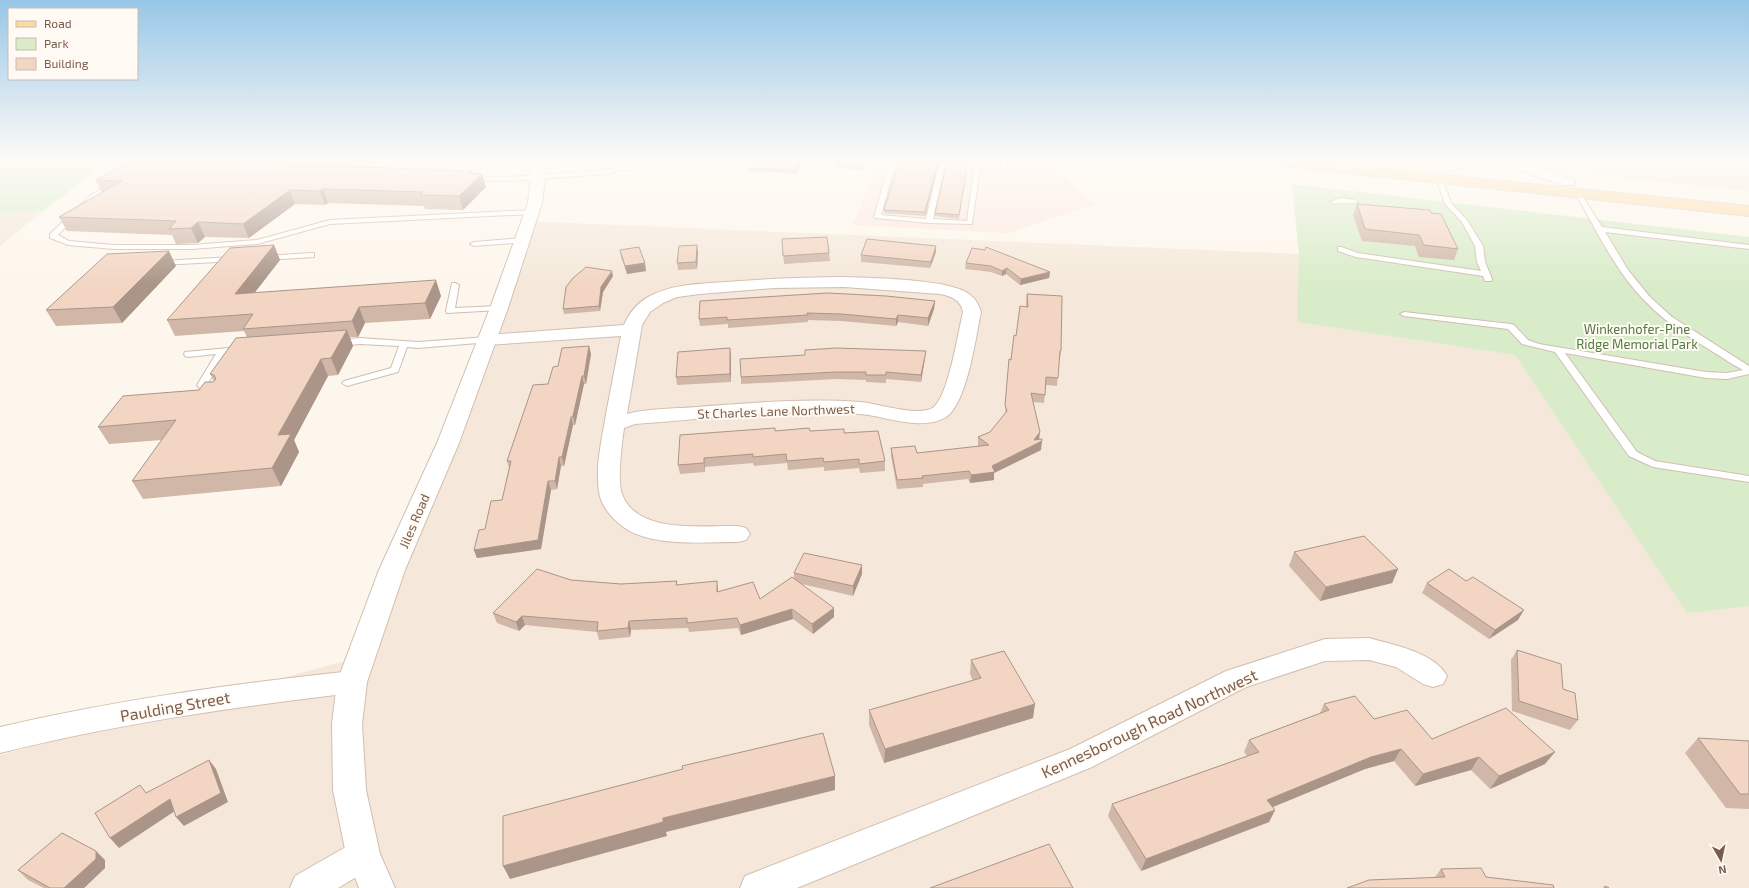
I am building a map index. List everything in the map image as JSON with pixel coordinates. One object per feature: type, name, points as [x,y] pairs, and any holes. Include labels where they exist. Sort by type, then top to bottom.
[{"type":"main road","points":[[1668,202],[1749,211]]},
{"type":"street","name":"Jiles Road","points":[[377,888],[363,855],[348,783],[349,696],[352,682],[392,570],[450,436],[487,340],[523,240],[534,202]]},
{"type":"street","name":"St Charles Lane Northwest","points":[[615,424],[633,418],[746,410],[860,408],[927,417],[937,414],[948,403],[958,371],[972,312],[971,306],[963,297],[952,292],[939,289],[849,281],[808,281],[686,291],[658,298],[644,306],[634,319],[631,330],[610,451],[610,493],[617,507],[628,519],[643,528],[671,533],[738,534]]},
{"type":"street","points":[[487,340],[631,330]]},
{"type":"street","name":"Kennesborough Road Northwest","points":[[757,888],[1081,758],[1236,679],[1325,650],[1369,649],[1404,658],[1433,676]]},
{"type":"street","name":"Paulding Street","points":[[0,740],[184,703],[352,682]]},
{"type":"street","points":[[307,888],[363,855]]},
{"type":"lane","points":[[87,202],[53,236],[68,243],[114,247],[192,247],[257,242],[330,222],[532,212]]},
{"type":"lane","points":[[881,202],[877,217],[970,224],[973,202]]},
{"type":"lane","points":[[929,221],[933,202]]},
{"type":"lane","points":[[1341,249],[1356,255],[1389,260],[1438,271],[1487,278],[1479,246],[1465,221],[1448,202]]},
{"type":"lane","points":[[1584,202],[1625,271],[1648,299],[1669,319],[1749,370]]},
{"type":"lane","points":[[1601,229],[1749,247]]},
{"type":"lane","points":[[474,244],[523,240]]},
{"type":"lane","points":[[255,258],[311,255]]},
{"type":"lane","points":[[151,264],[239,259]]},
{"type":"lane","points":[[1389,260],[1391,269]]},
{"type":"lane","points":[[455,285],[450,311],[499,308]]},
{"type":"lane","points":[[1404,314],[1511,327],[1525,342],[1559,351],[1706,375],[1727,376],[1749,370]]},
{"type":"lane","points":[[329,344],[360,341],[418,345],[487,340]]},
{"type":"lane","points":[[347,383],[395,370],[404,344]]},
{"type":"lane","points":[[188,354],[245,350]]},
{"type":"lane","points":[[219,395],[208,392],[202,386],[222,351]]},
{"type":"lane","points":[[1559,351],[1633,454],[1653,464],[1749,479]]},
{"type":"shaded area","points":[[862,202],[1093,202],[1095,204],[1008,233],[853,225]]},
{"type":"shaded area","points":[[43,211],[0,246],[0,214]]},
{"type":"shaded area","points":[[523,221],[1299,254],[1298,322],[1515,355],[1687,612],[1749,606],[1749,888],[0,888],[0,755],[360,657]]},
{"type":"green space","points":[[0,202],[54,202],[43,211],[0,214]]},
{"type":"green space","name":"Winkenhofer-Pine Ridge Memorial Park","points":[[1294,202],[1451,202],[1749,237],[1749,606],[1687,613],[1515,355],[1297,322],[1299,254]]},
{"type":"building","points":[[84,202],[273,202],[243,224],[198,222],[191,228],[169,229],[176,221],[59,217]]},
{"type":"building","points":[[886,202],[927,202],[925,212],[884,210]]},
{"type":"building","points":[[937,202],[961,202],[959,215],[935,213]]},
{"type":"building","points":[[1357,204],[1430,210],[1431,213],[1441,214],[1458,249],[1424,245],[1419,235],[1365,229]]},
{"type":"building","points":[[827,237],[829,253],[783,256],[782,239]]},
{"type":"building","points":[[867,239],[936,246],[931,262],[861,255]]},
{"type":"building","points":[[274,245],[235,294],[436,280],[425,303],[359,307],[352,321],[243,329],[253,314],[167,320],[230,248]]},
{"type":"building","points":[[697,245],[696,262],[677,263],[679,246]]},
{"type":"building","points":[[639,247],[645,263],[625,266],[620,250]]},
{"type":"building","points":[[986,247],[1050,272],[1021,279],[1007,268],[1002,271],[991,266],[966,263],[972,248],[985,250]]},
{"type":"building","points":[[169,251],[113,307],[46,310],[107,254]]},
{"type":"building","points":[[586,267],[612,271],[601,287],[599,306],[563,309],[566,287],[573,278]]},
{"type":"building","points":[[827,293],[886,296],[935,301],[928,318],[898,315],[896,319],[841,314],[807,313],[808,315],[727,320],[727,317],[699,319],[700,301]]},
{"type":"building","points":[[1027,294],[1062,296],[1061,351],[1058,378],[1046,377],[1045,395],[1031,393],[1040,432],[1034,440],[1042,439],[1042,441],[992,466],[995,472],[971,475],[969,471],[922,476],[923,478],[897,480],[891,448],[915,446],[917,453],[989,445],[978,437],[990,432],[1007,411],[1005,405],[1009,359],[1011,360],[1020,306],[1028,307]]},
{"type":"building","points":[[347,330],[331,358],[321,359],[278,435],[291,434],[272,468],[132,481],[176,420],[98,427],[123,396],[199,390],[205,382],[213,382],[216,379],[214,375],[210,374],[236,338]]},
{"type":"building","points":[[589,346],[584,376],[582,376],[562,457],[559,457],[555,481],[548,481],[538,540],[474,550],[479,530],[485,529],[491,501],[502,500],[511,461],[507,461],[533,385],[548,384],[553,367],[558,366],[562,348]]},
{"type":"building","points":[[730,348],[730,374],[676,377],[678,352]]},
{"type":"building","points":[[836,348],[926,351],[921,375],[886,372],[886,375],[866,375],[866,372],[836,372],[741,377],[740,359],[805,355],[805,350]]},
{"type":"building","points":[[775,428],[775,431],[809,428],[810,431],[844,429],[844,433],[878,431],[885,461],[859,464],[859,459],[824,462],[823,458],[787,461],[786,454],[753,457],[753,454],[704,458],[704,463],[678,465],[680,435]]},
{"type":"building","points":[[1364,536],[1398,569],[1326,587],[1294,552]]},
{"type":"building","points":[[804,553],[862,565],[853,586],[794,573]]},
{"type":"building","points":[[537,569],[571,580],[621,584],[677,581],[676,585],[717,581],[717,592],[753,582],[760,599],[792,577],[834,608],[812,624],[792,609],[740,625],[737,618],[687,623],[687,618],[629,621],[628,628],[597,631],[598,622],[522,616],[516,622],[493,613]]},
{"type":"building","points":[[1449,569],[1466,581],[1473,577],[1524,610],[1495,630],[1427,583]]},
{"type":"building","points":[[1517,650],[1561,664],[1563,689],[1575,693],[1578,720],[1519,701]]},
{"type":"building","points":[[1004,651],[1035,704],[885,749],[869,710],[981,678],[971,660]]},
{"type":"building","points":[[1355,696],[1374,719],[1407,710],[1432,739],[1506,708],[1555,752],[1499,776],[1479,757],[1423,774],[1401,749],[1371,757],[1267,800],[1275,810],[1146,859],[1112,804],[1259,752],[1249,740],[1329,710],[1324,704]]},
{"type":"building","points":[[823,733],[835,776],[663,818],[663,822],[503,866],[503,816],[683,769],[682,766]]},
{"type":"building","points":[[1698,738],[1749,741],[1749,794],[1740,794]]},
{"type":"building","points":[[209,760],[221,793],[176,817],[170,799],[110,838],[95,813],[140,785],[146,793]]},
{"type":"building","points":[[62,833],[96,851],[96,859],[64,888],[50,888],[18,870]]},
{"type":"building","points":[[1049,844],[1073,888],[930,888]]},
{"type":"building","points":[[1481,868],[1486,877],[1553,885],[1554,888],[1347,888],[1369,880],[1445,877],[1441,869]]}]
